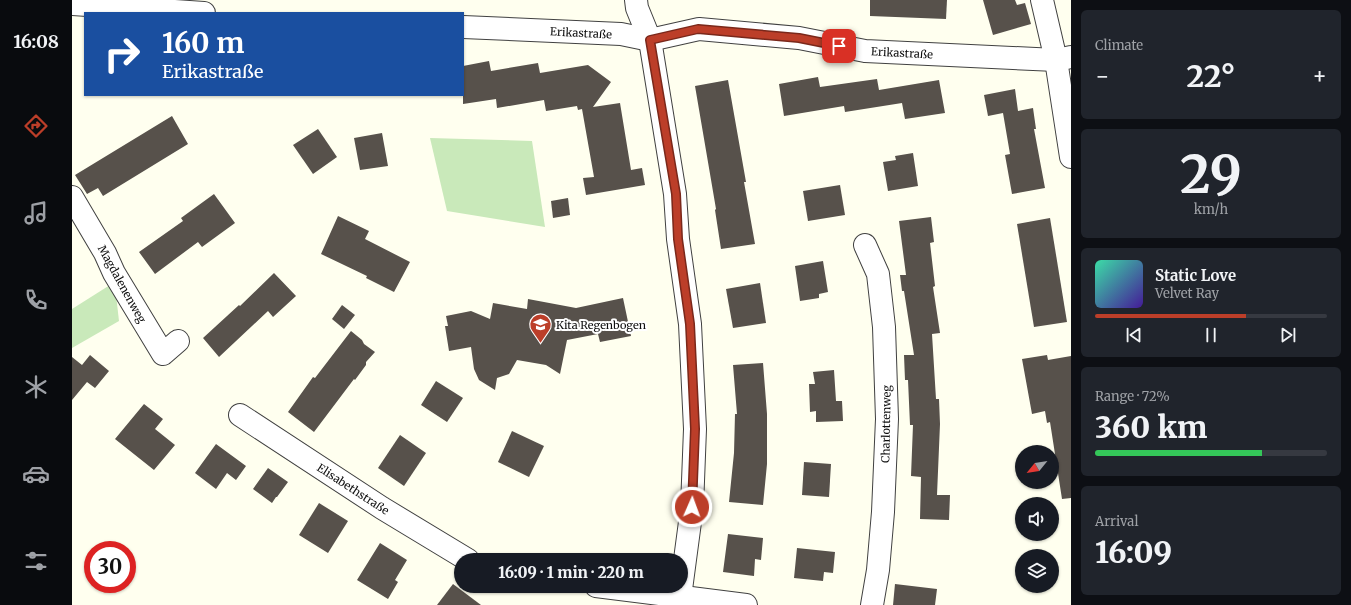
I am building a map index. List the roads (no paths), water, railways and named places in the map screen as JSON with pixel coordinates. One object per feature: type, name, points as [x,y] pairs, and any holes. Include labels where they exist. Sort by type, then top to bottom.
[{"type":"street","points":[[636,0],[637,8],[650,40],[676,194],[678,239],[691,331],[695,429],[692,507],[679,601]]},
{"type":"street","points":[[1042,0],[1064,59],[1071,157]]},
{"type":"street","points":[[72,4],[189,12]]},
{"type":"street","name":"Erikastraße","points":[[464,27],[621,34],[650,40],[698,29],[799,38],[865,51],[1064,59]]},
{"type":"street","name":"Magdalenenweg","points":[[72,197],[105,253],[114,273],[163,354],[178,341]]},
{"type":"street","name":"Charlottenweg","points":[[865,245],[878,274],[884,327],[887,419],[883,512],[878,570],[872,605]]},
{"type":"street","name":"Elisabethstraße","points":[[240,415],[382,508],[456,553]]},
{"type":"street","points":[[635,593],[679,601],[746,605]]},
{"type":"place","name":"Kita Regenbogen","points":[[541,344]]}]
